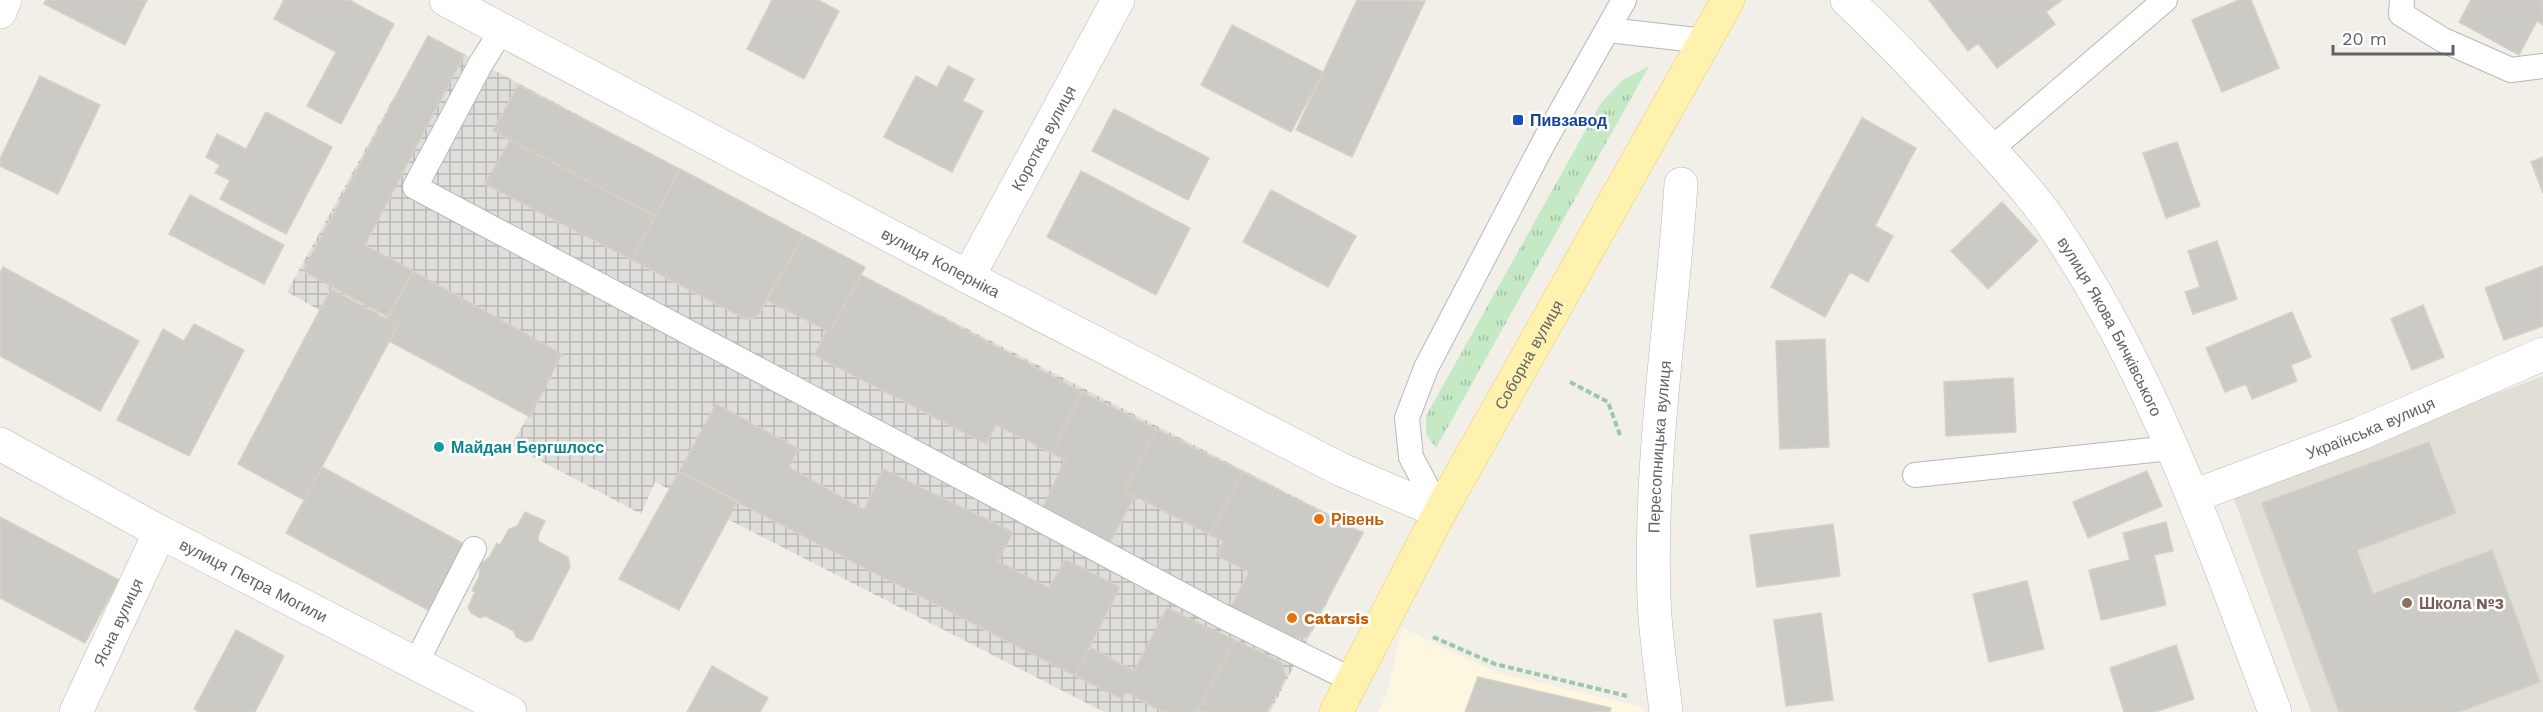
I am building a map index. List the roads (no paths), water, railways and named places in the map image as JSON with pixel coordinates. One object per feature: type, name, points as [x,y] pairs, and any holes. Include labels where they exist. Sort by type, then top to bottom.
[{"type":"main road","name":"Соборна вулиця","points":[[1336,712],[1440,512],[1728,0]]},
{"type":"street","points":[[0,12],[5,0]]},
{"type":"street","name":"вулиця Коперніка","points":[[446,0],[968,277],[1342,470],[1440,512]]},
{"type":"street","name":"Коротка вулиця","points":[[968,277],[1118,0]]},
{"type":"street","name":"вулиця Якова Бичківського","points":[[1847,0],[1881,32],[1990,150],[2056,230],[2097,298],[2138,374],[2194,496],[2275,712]]},
{"type":"street","name":"Пересопницька вулиця","points":[[1666,712],[1654,599],[1655,506],[1665,350],[1676,260],[1681,184]]},
{"type":"street","name":"Українська вулиця","points":[[2194,496],[2359,434],[2543,354]]},
{"type":"street","name":"вулиця Петра Могили","points":[[0,444],[160,532],[510,712]]},
{"type":"street","name":"Ясна вулиця","points":[[76,712],[160,532]]},
{"type":"lane","points":[[1440,512],[1411,457],[1407,418],[1426,368],[1544,142],[1624,0]]},
{"type":"lane","points":[[1990,150],[2165,0]]},
{"type":"lane","points":[[2402,0],[2401,14],[2443,40],[2511,70],[2543,66]]},
{"type":"lane","points":[[502,30],[480,65],[415,188],[1224,617],[1352,680]]},
{"type":"lane","points":[[1608,30],[1705,41]]},
{"type":"lane","points":[[1915,475],[2171,448]]},
{"type":"lane","points":[[416,663],[474,549]]},
{"type":"place","name":"Пивзавод","points":[[1518,120]]},
{"type":"place","name":"Майдан Бергшлосс","points":[[439,447]]},
{"type":"place","name":"Рівень","points":[[1319,519]]},
{"type":"place","name":"Школа №3","points":[[2407,603]]},
{"type":"place","name":"Catarsis","points":[[1292,618]]}]
